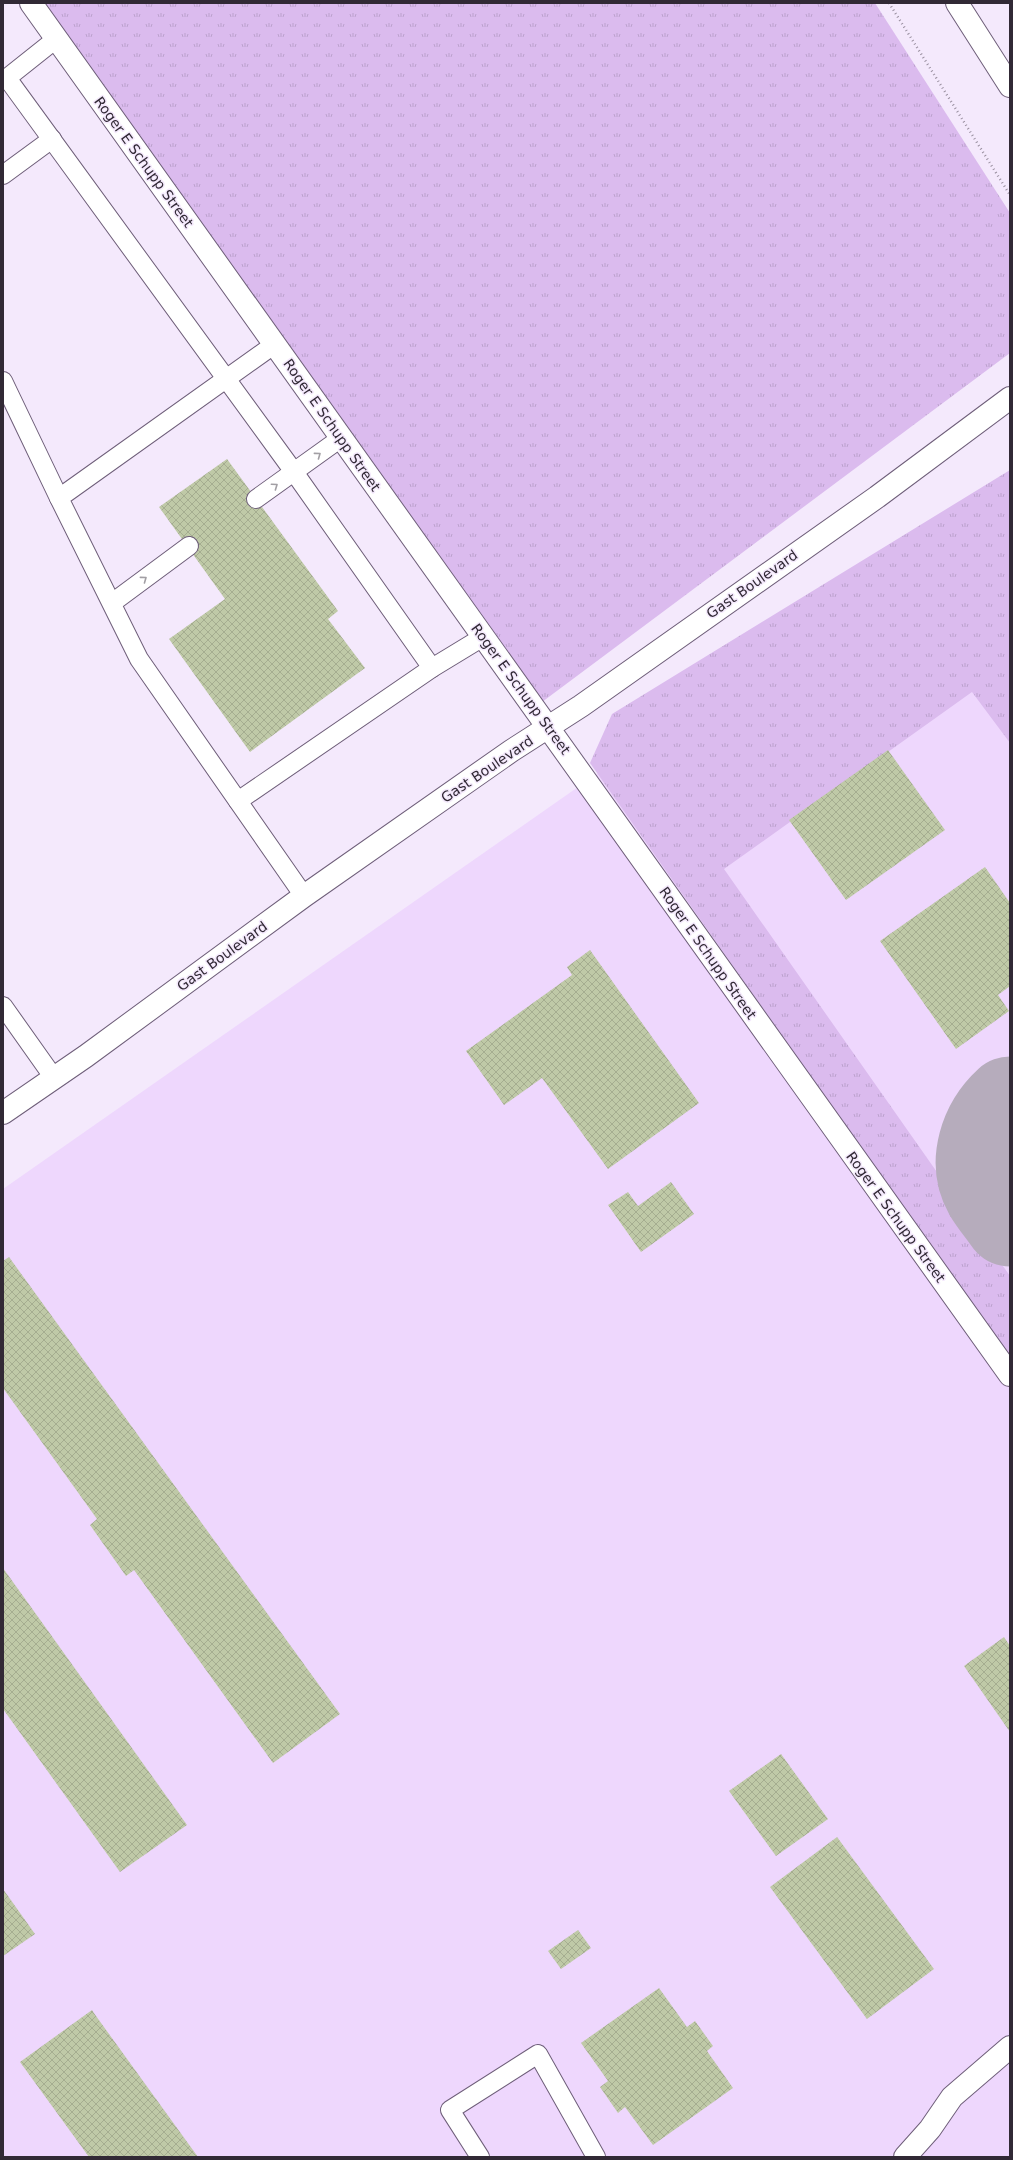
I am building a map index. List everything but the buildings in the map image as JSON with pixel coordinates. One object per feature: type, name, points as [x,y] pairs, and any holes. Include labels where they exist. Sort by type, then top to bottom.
[{"type":"street","name":"Roger E Schupp Street","points":[[31,3],[548,728],[572,759],[810,1097],[1010,1375]]},
{"type":"street","points":[[957,3],[1010,86]]},
{"type":"street","name":"Gast Boulevard","points":[[3,1113],[54,1078],[304,896],[511,751],[548,728],[877,497],[1010,398]]},
{"type":"street","points":[[905,2157],[930,2129],[952,2097],[1010,2047]]},
{"type":"lane","points":[[56,39],[5,80],[52,139],[294,472],[432,668]]},
{"type":"lane","points":[[3,175],[52,139]]},
{"type":"lane","points":[[60,498],[275,344]]},
{"type":"lane","points":[[3,381],[139,659],[304,896]]},
{"type":"lane","points":[[256,499],[341,438]]},
{"type":"lane","points":[[112,603],[189,546]]},
{"type":"lane","points":[[238,801],[432,668],[483,637]]},
{"type":"lane","points":[[3,1006],[54,1078]]},
{"type":"lane","points":[[480,2157],[450,2110],[538,2054],[596,2157]]},
{"type":"path","points":[[889,3],[1010,195]]},
{"type":"shaded area","points":[[1010,485],[1010,2157],[3,2157],[3,1189]]},
{"type":"green space","points":[[42,3],[875,3],[1010,213],[1010,353],[534,708]]},
{"type":"green space","points":[[1010,470],[1010,743],[972,692],[724,869],[1010,1276],[1010,1359],[590,763],[612,714]]},
{"type":"taxiway","points":[[1010,1103],[994,1122],[985,1144],[983,1156],[985,1180],[990,1192],[1010,1220]]}]
